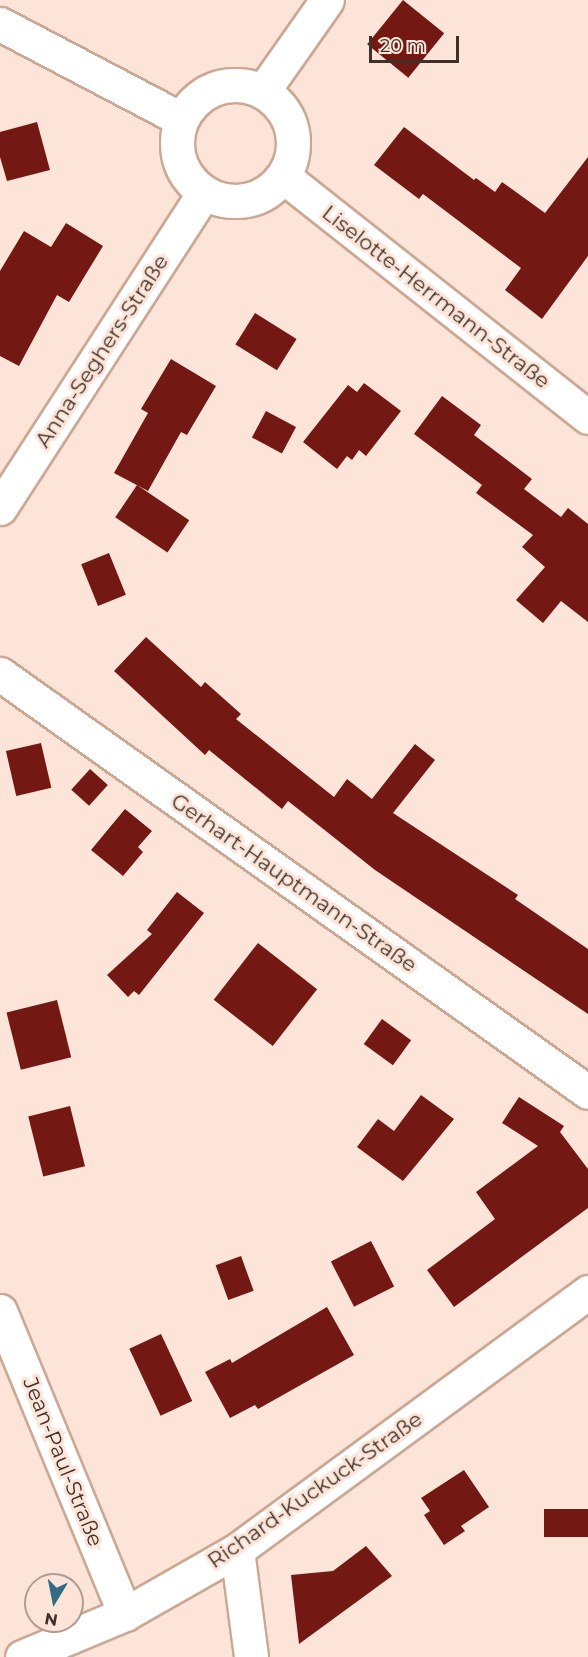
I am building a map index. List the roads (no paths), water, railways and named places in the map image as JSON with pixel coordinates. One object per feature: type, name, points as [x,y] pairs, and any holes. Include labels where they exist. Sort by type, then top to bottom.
[{"type":"street","points":[[263,91],[327,0]]},
{"type":"street","points":[[0,24],[181,119]]},
{"type":"street","points":[[240,84],[263,91],[282,107],[292,130],[293,154],[284,177],[268,192],[247,201],[225,201],[204,193],[188,179],[178,160],[176,139],[181,119],[195,99],[216,87],[240,84]]},
{"type":"street","name":"Liselotte-Herrmann-Straße","points":[[284,177],[588,417]]},
{"type":"street","name":"Anna-Seghers-Straße","points":[[0,508],[204,193]]},
{"type":"street","name":"Gerhart-Hauptmann-Straße","points":[[0,674],[588,1092]]},
{"type":"street","name":"Richard-Kuckuck-Straße","points":[[22,1657],[125,1614],[237,1550],[588,1292]]},
{"type":"street","name":"Jean-Paul-Straße","points":[[0,1311],[125,1614]]},
{"type":"street","points":[[237,1550],[251,1657]]}]
